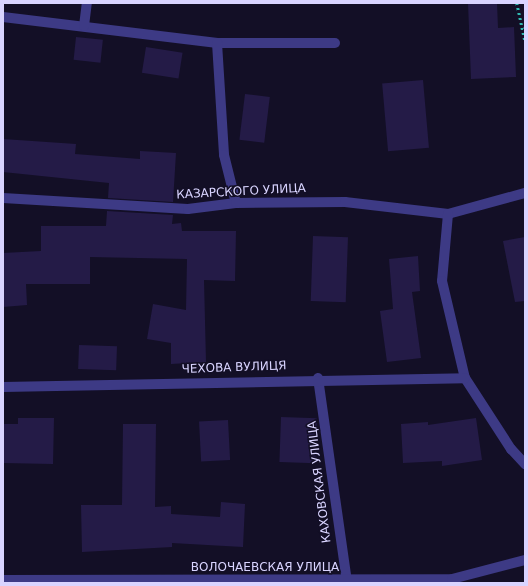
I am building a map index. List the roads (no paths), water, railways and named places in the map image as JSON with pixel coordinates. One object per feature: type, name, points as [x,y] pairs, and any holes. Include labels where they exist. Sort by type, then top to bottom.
[{"type":"street","points":[[84,26],[87,3]]},
{"type":"street","points":[[3,17],[218,43],[336,43]]},
{"type":"street","points":[[218,43],[224,155],[236,203]]},
{"type":"street","name":"КАЗАРСКОГО УЛИЦА","points":[[3,198],[188,209],[236,203],[345,202],[448,214],[525,193]]},
{"type":"street","points":[[448,214],[442,281],[465,378],[511,449],[525,464]]},
{"type":"street","name":"ЧЕХОВА ВУЛИЦЯ","points":[[3,387],[318,378],[465,378]]},
{"type":"street","name":"КАХОВСКАЯ УЛИЦА","points":[[318,378],[346,582]]},
{"type":"street","name":"ВОЛОЧАЕВСКАЯ УЛИЦА","points":[[3,580],[346,582],[452,579],[525,560]]}]
